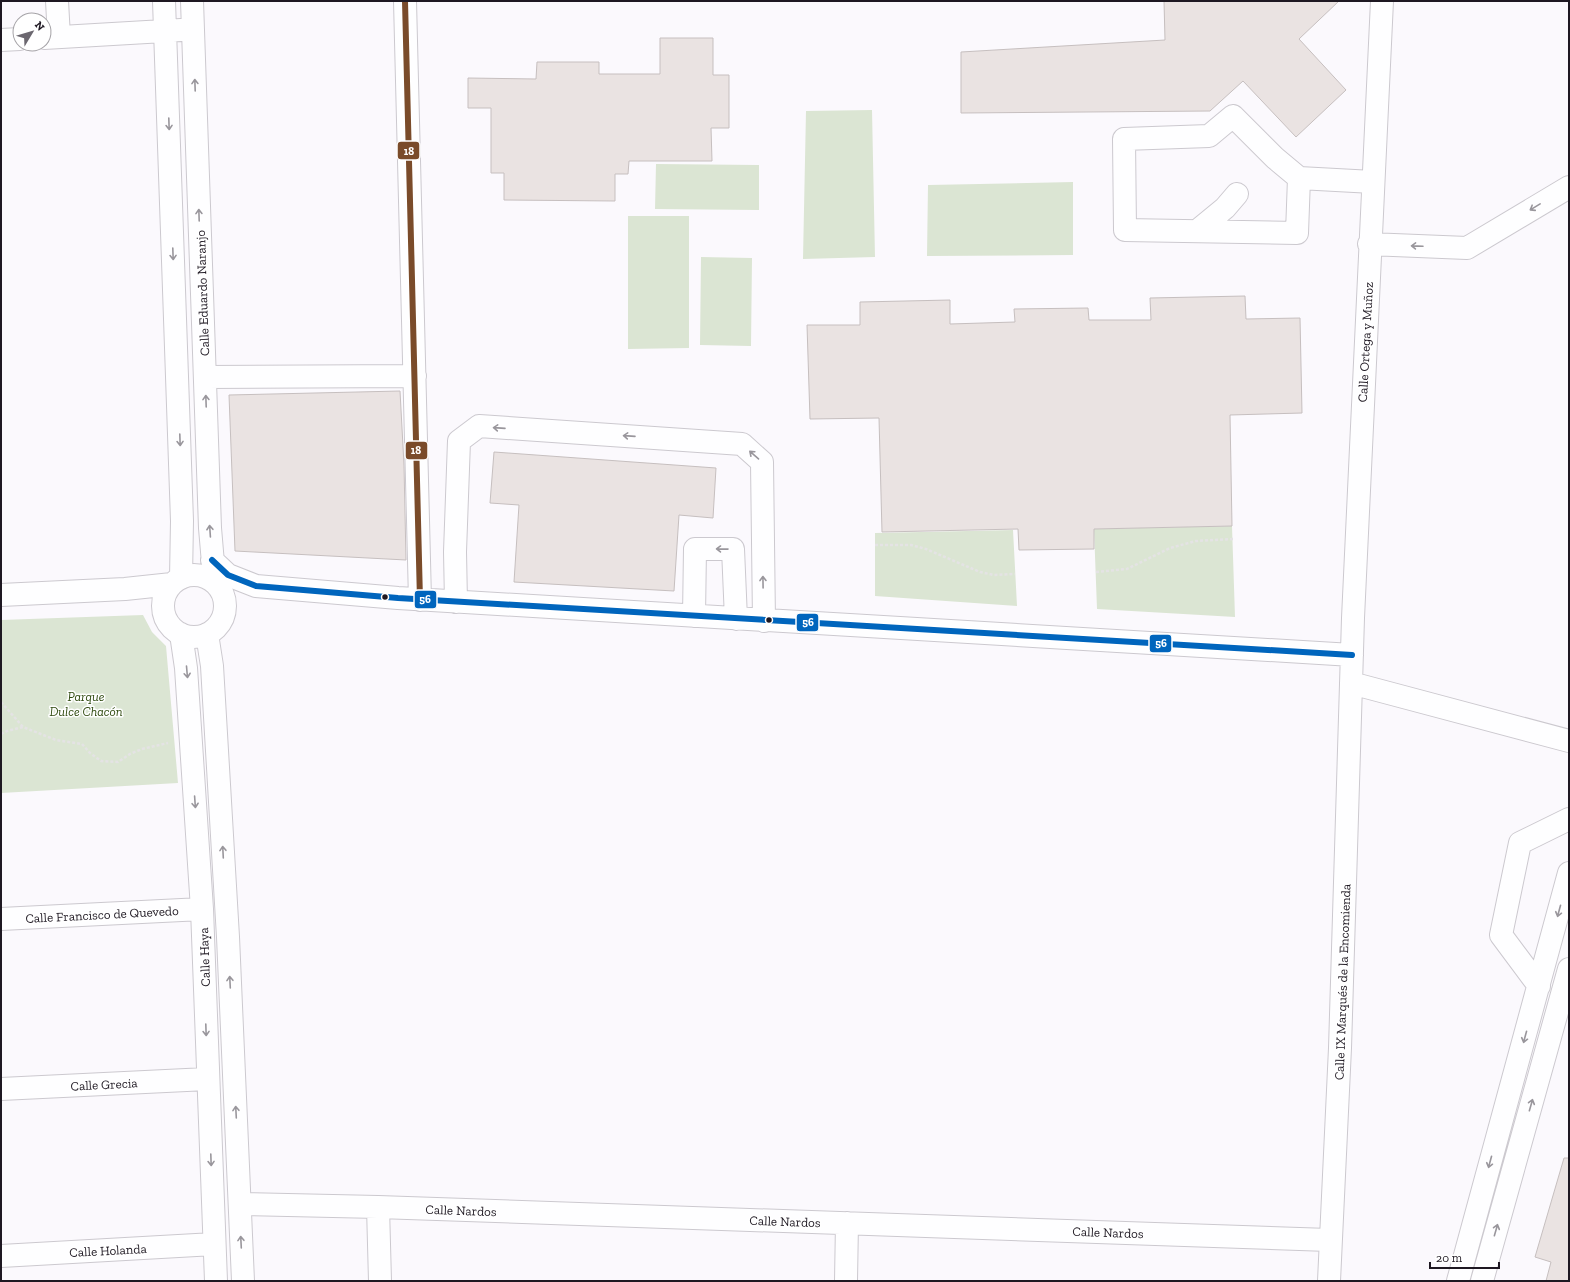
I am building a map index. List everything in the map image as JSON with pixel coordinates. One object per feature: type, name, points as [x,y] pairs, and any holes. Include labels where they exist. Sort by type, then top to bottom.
[{"type":"street","points":[[52,31],[57,1]]},
{"type":"street","points":[[163,611],[164,600],[177,581],[182,521],[164,1]]},
{"type":"street","name":"Calle Eduardo Naranjo","points":[[192,1],[212,560],[215,584]]},
{"type":"street","points":[[405,1],[420,600]]},
{"type":"street","name":"Calle Ortega y Muñoz","points":[[1352,683],[1369,244],[1382,1]]},
{"type":"street","points":[[52,37],[166,30],[192,30]]},
{"type":"street","points":[[1,40],[12,39]]},
{"type":"street","points":[[1299,178],[1297,233],[1125,230],[1124,139],[1209,136],[1233,116],[1274,158],[1299,178],[1373,182]]},
{"type":"street","points":[[1369,244],[1467,248],[1569,188]]},
{"type":"street","points":[[1197,231],[1225,208],[1237,194]]},
{"type":"street","points":[[205,377],[415,376]]},
{"type":"street","points":[[456,602],[455,552],[459,441],[479,426],[742,444],[762,462],[764,620]]},
{"type":"street","points":[[694,616],[695,549],[734,549],[736,619]]},
{"type":"street","points":[[212,560],[228,575],[256,586],[420,600],[1352,656]]},
{"type":"street","points":[[1,595],[125,589],[177,581],[197,575],[207,578],[215,584],[225,600],[224,613]]},
{"type":"street","points":[[125,589],[151,596],[163,611],[167,620],[181,634],[191,637],[207,634],[216,627],[224,613],[256,586]]},
{"type":"street","name":"Calle Haya","points":[[181,634],[186,668],[202,909],[207,1079],[216,1281]]},
{"type":"street","points":[[207,634],[214,690],[228,937],[243,1281]]},
{"type":"street","points":[[1352,683],[1569,741]]},
{"type":"street","name":"Calle IX Marqués de la Encomienda","points":[[1328,1281],[1340,1055],[1352,683]]},
{"type":"street","points":[[1538,986],[1502,936],[1520,843],[1569,819]]},
{"type":"street","points":[[1458,1281],[1569,874]]},
{"type":"street","name":"Calle Francisco de Quevedo","points":[[1,919],[202,909]]},
{"type":"street","points":[[1482,1281],[1564,1004],[1569,969]]},
{"type":"street","name":"Calle Grecia","points":[[1,1089],[207,1079]]},
{"type":"street","name":"Calle Nardos","points":[[240,1204],[378,1207],[1329,1240]]},
{"type":"street","points":[[378,1207],[380,1281]]},
{"type":"street","points":[[846,1281],[847,1223]]},
{"type":"street","name":"Calle Holanda","points":[[1,1256],[214,1244]]},
{"type":"path","points":[[1096,572],[1127,569],[1170,548],[1196,541],[1233,539]]},
{"type":"path","points":[[874,545],[911,545],[933,551],[980,572],[994,575],[1015,574]]},
{"type":"path","points":[[1,702],[23,727],[56,740],[82,744],[90,753],[101,761],[118,762],[130,754],[142,749],[174,742]]},
{"type":"path","points":[[1,734],[23,727]]},
{"type":"green space","points":[[872,110],[875,257],[803,259],[806,111]]},
{"type":"green space","points":[[656,164],[759,165],[759,210],[655,209]]},
{"type":"green space","points":[[1073,182],[1073,255],[927,256],[928,185]]},
{"type":"green space","points":[[628,216],[689,216],[689,348],[628,349]]},
{"type":"green space","points":[[701,257],[752,258],[751,346],[700,345]]},
{"type":"green space","points":[[1232,526],[1235,617],[1097,609],[1094,529]]},
{"type":"green space","points":[[1013,530],[1017,606],[875,596],[875,533]]},
{"type":"green space","name":"Parque Dulce Chacón","points":[[143,615],[152,632],[166,646],[178,783],[1,793],[1,620]]},
{"type":"building","points":[[1164,1],[1339,1],[1299,39],[1346,90],[1296,137],[1243,81],[1210,111],[961,113],[961,52],[1165,40]]},
{"type":"building","points":[[660,38],[713,38],[713,75],[729,75],[729,128],[711,128],[712,161],[629,161],[628,174],[615,174],[615,201],[504,200],[504,173],[491,173],[491,108],[468,108],[468,78],[536,79],[537,62],[599,62],[599,74],[660,74]]},
{"type":"building","points":[[1245,296],[1246,319],[1300,318],[1302,413],[1230,415],[1232,526],[1094,529],[1094,549],[1019,550],[1018,529],[882,532],[879,418],[810,419],[807,325],[860,325],[860,302],[950,300],[950,324],[1015,322],[1014,309],[1088,308],[1089,320],[1151,320],[1150,298]]},
{"type":"building","points":[[400,391],[404,465],[406,560],[235,551],[229,395]]},
{"type":"building","points":[[494,452],[716,468],[713,518],[679,515],[674,591],[514,582],[519,505],[490,503]]},
{"type":"building","points":[[1564,1158],[1569,1158],[1569,1281],[1546,1281],[1551,1262],[1535,1257]]},
{"type":"transit line","name":"18","points":[[405,1],[420,600]]},
{"type":"transit line","name":"56","points":[[212,560],[228,575],[256,586],[398,598],[1352,655]]}]
